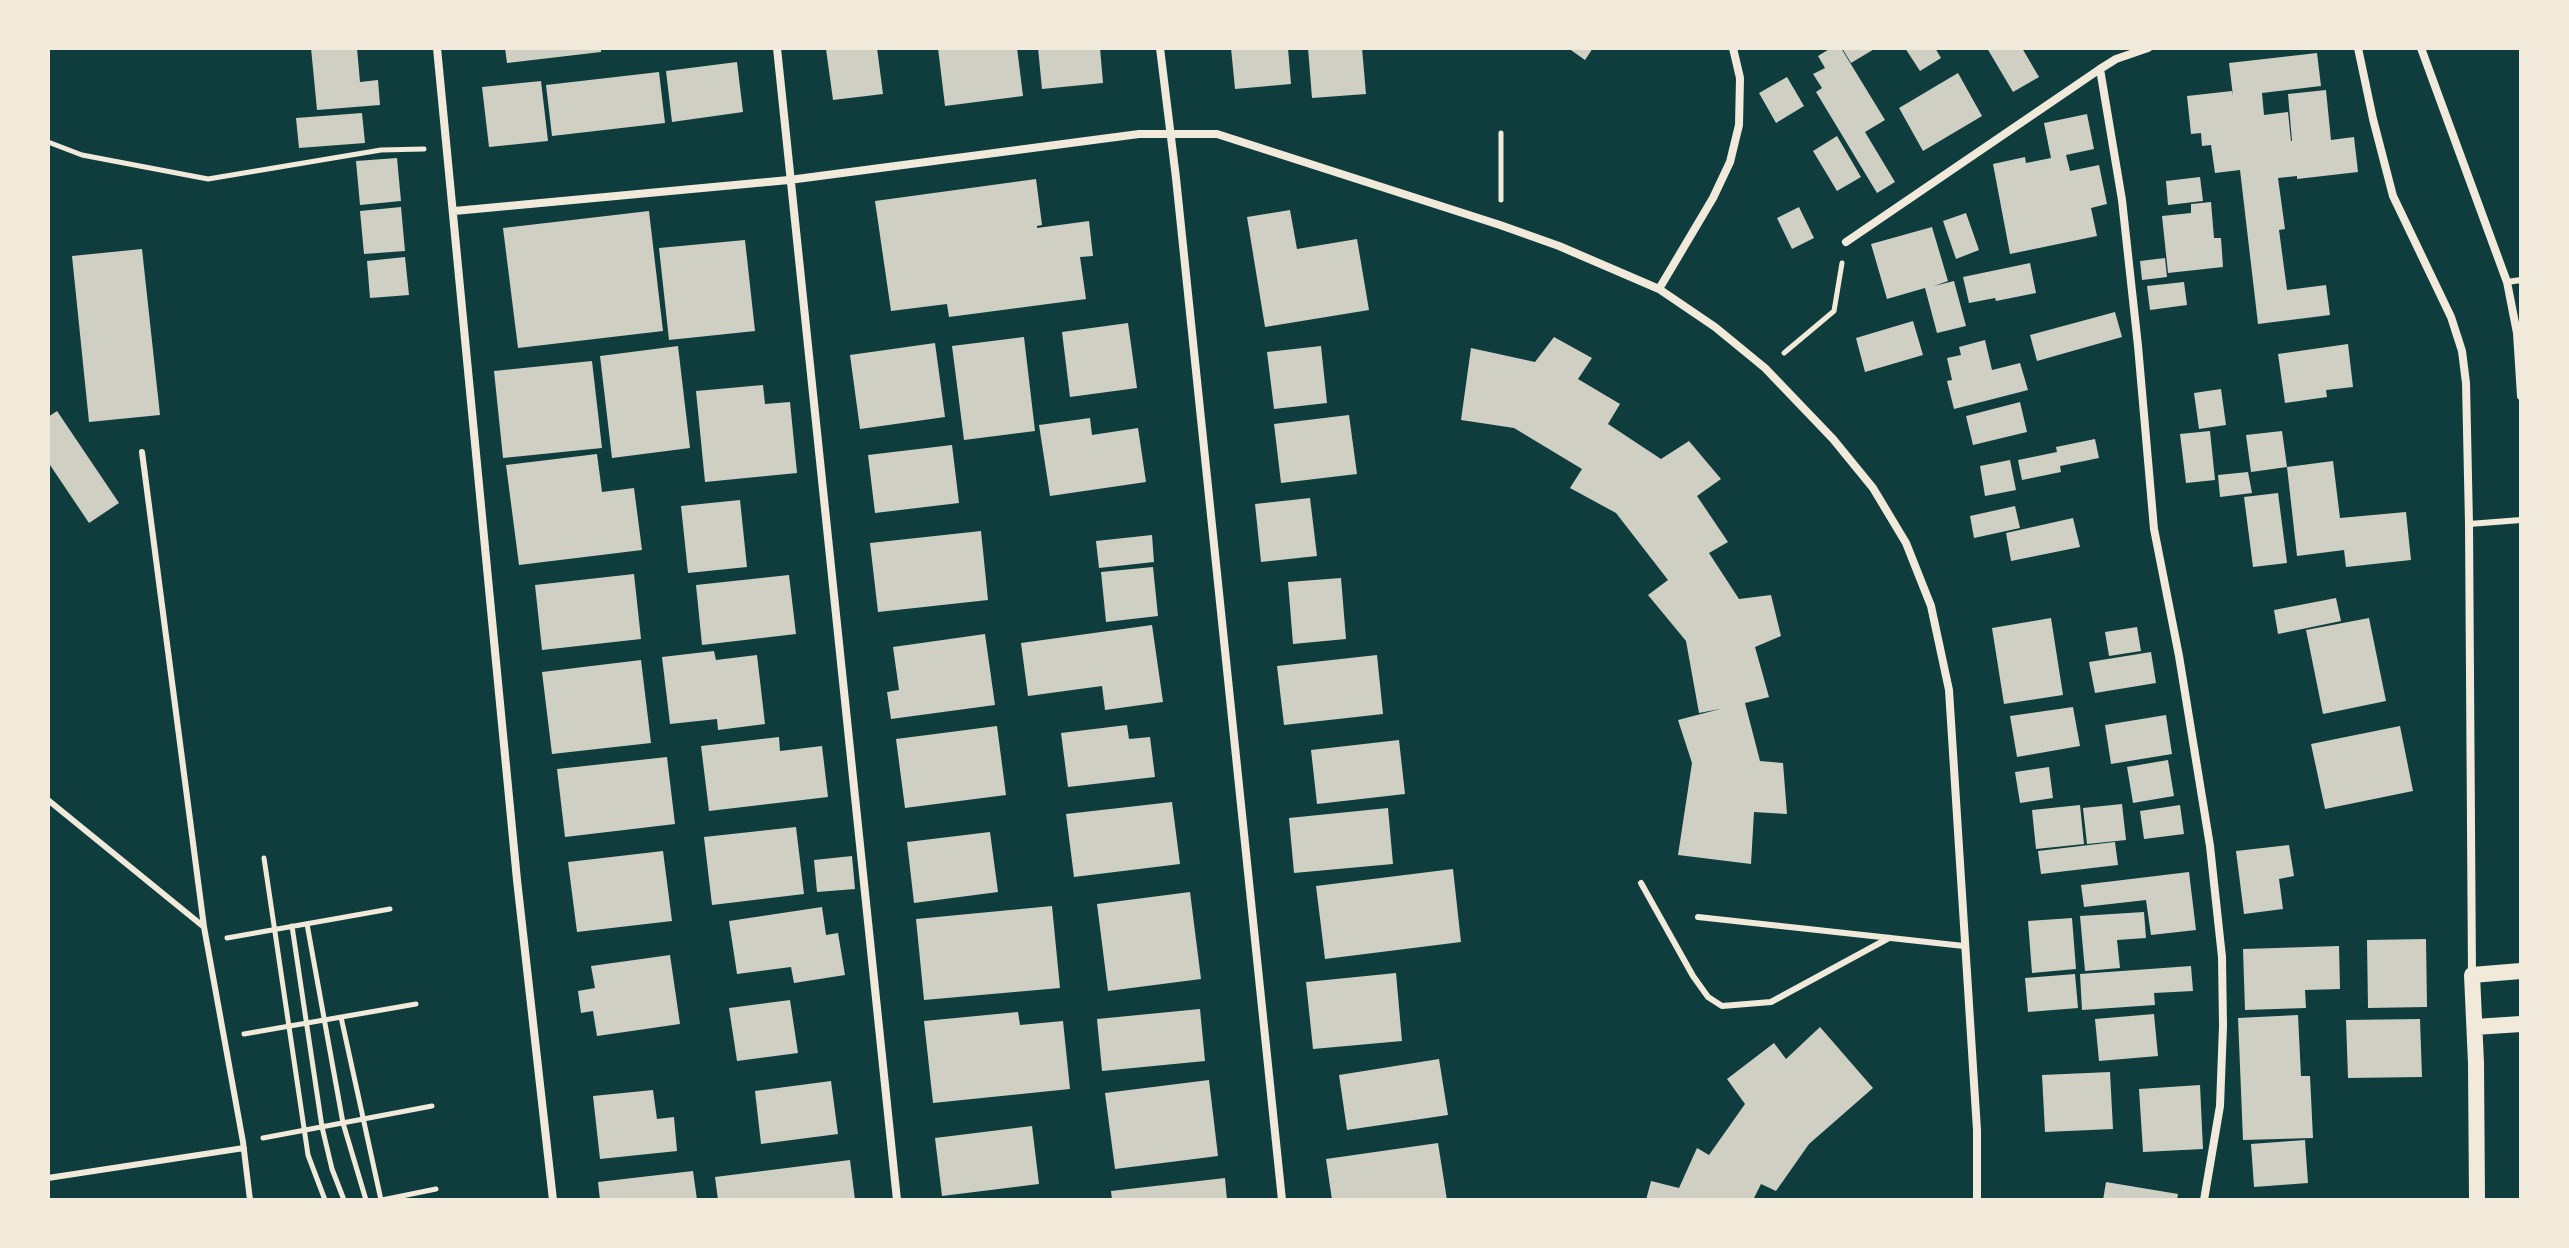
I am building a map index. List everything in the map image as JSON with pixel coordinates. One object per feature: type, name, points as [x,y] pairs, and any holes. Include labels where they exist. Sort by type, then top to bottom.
[{"type":"main road","points":[[2477,1200],[2472,975],[2521,971]]},
{"type":"main road","points":[[2475,1027],[2521,1024]]},
{"type":"street","points":[[437,48],[449,148],[515,864],[553,1200]]},
{"type":"street","points":[[777,48],[897,1200]]},
{"type":"street","points":[[1160,48],[1282,1200]]},
{"type":"street","points":[[1659,289],[1713,198],[1730,162],[1739,125],[1740,78],[1733,48]]},
{"type":"street","points":[[1846,242],[2100,69],[2116,59],[2148,48]]},
{"type":"street","points":[[2358,48],[2393,196],[2451,317],[2462,351],[2466,383],[2472,975]]},
{"type":"street","points":[[2421,48],[2507,282],[2517,333],[2521,396]]},
{"type":"street","points":[[2100,69],[2122,200],[2154,529],[2179,656],[2210,846],[2222,957],[2220,1106],[2204,1200]]},
{"type":"street","points":[[454,211],[789,180],[1127,136],[1171,132],[1217,134],[1500,225],[1559,246],[1659,289],[1715,327],[1765,368],[1833,439],[1873,488],[1906,543],[1931,606],[1949,690],[1977,1130],[1977,1200]]},
{"type":"lane","points":[[2507,282],[2521,280]]},
{"type":"lane","points":[[142,452],[206,941],[250,1200]]},
{"type":"lane","points":[[2469,524],[2521,520]]},
{"type":"lane","points":[[48,800],[204,927]]},
{"type":"lane","points":[[1641,883],[1693,976],[1708,997],[1722,1006],[1771,1002],[1889,938]]},
{"type":"lane","points":[[1698,917],[1964,946]]},
{"type":"lane","points":[[48,1178],[243,1145]]},
{"type":"path","points":[[1500,225],[1501,133]]},
{"type":"path","points":[[48,142],[82,155],[208,179],[381,150],[449,148]]},
{"type":"path","points":[[1765,368],[1834,311],[1846,242]]},
{"type":"path","points":[[264,858],[308,1155],[325,1200]]},
{"type":"path","points":[[206,941],[390,909]]},
{"type":"path","points":[[307,924],[343,1123],[366,1200]]},
{"type":"path","points":[[292,926],[322,1127],[332,1169],[344,1200]]},
{"type":"path","points":[[224,1038],[416,1004]]},
{"type":"path","points":[[341,1017],[381,1200],[436,1189]]},
{"type":"path","points":[[243,1145],[432,1106]]},
{"type":"building","points":[[311,48],[357,48],[360,82],[378,80],[380,105],[317,110]]},
{"type":"building","points":[[505,48],[601,48],[601,52],[507,63]]},
{"type":"building","points":[[877,48],[883,94],[833,100],[826,49]]},
{"type":"building","points":[[938,48],[1017,48],[1023,96],[945,106]]},
{"type":"building","points":[[1038,48],[1100,48],[1103,83],[1042,89]]},
{"type":"building","points":[[1231,48],[1288,48],[1291,84],[1235,89]]},
{"type":"building","points":[[1308,48],[1362,48],[1366,94],[1312,98]]},
{"type":"building","points":[[1568,48],[1593,48],[1585,60]]},
{"type":"building","points":[[1831,48],[1841,48],[1885,120],[1865,132],[1895,182],[1877,193],[1816,92],[1822,88],[1813,74],[1825,68],[1818,56]]},
{"type":"building","points":[[1842,48],[1876,48],[1851,63]]},
{"type":"building","points":[[1905,48],[1935,48],[1941,58],[1920,71]]},
{"type":"building","points":[[1987,48],[2022,48],[2039,77],[2013,92]]},
{"type":"building","points":[[2317,53],[2321,86],[2262,93],[2264,115],[2288,112],[2291,141],[2288,94],[2326,90],[2331,140],[2354,137],[2358,172],[2297,179],[2297,176],[2278,178],[2285,229],[2279,230],[2287,290],[2326,285],[2330,315],[2258,324],[2240,170],[2215,173],[2211,145],[2202,146],[2201,133],[2191,134],[2187,96],[2232,91],[2233,96],[2229,63]]},
{"type":"building","points":[[737,62],[743,112],[672,122],[666,71]]},
{"type":"building","points":[[659,72],[665,123],[552,136],[546,85]]},
{"type":"building","points":[[1958,73],[1982,116],[1923,151],[1899,108]]},
{"type":"building","points":[[1787,77],[1804,106],[1776,123],[1759,93]]},
{"type":"building","points":[[541,81],[548,141],[489,147],[482,87]]},
{"type":"building","points":[[362,113],[365,143],[299,148],[296,118]]},
{"type":"building","points":[[2087,114],[2094,149],[2066,155],[2070,171],[2099,165],[2107,204],[2091,208],[2097,236],[2010,254],[1993,164],[2025,157],[2026,163],[2051,158],[2044,123]]},
{"type":"building","points":[[1837,136],[1861,177],[1837,191],[1813,151]]},
{"type":"building","points":[[397,158],[401,201],[360,205],[356,161]]},
{"type":"building","points":[[2200,177],[2203,201],[2168,205],[2166,181]]},
{"type":"building","points":[[1036,179],[1042,225],[1037,228],[1089,221],[1093,256],[1080,257],[1086,299],[949,317],[947,304],[891,311],[875,201]]},
{"type":"building","points":[[2211,202],[2214,238],[2221,238],[2223,267],[2168,273],[2162,216],[2191,213],[2191,204]]},
{"type":"building","points":[[401,207],[405,251],[364,254],[360,211]]},
{"type":"building","points":[[1799,207],[1814,238],[1792,249],[1777,218]]},
{"type":"building","points":[[1290,210],[1297,249],[1357,239],[1369,310],[1265,327],[1247,217]]},
{"type":"building","points":[[649,211],[663,331],[518,348],[503,228]]},
{"type":"building","points":[[1966,213],[1979,250],[1956,259],[1943,221]]},
{"type":"building","points":[[1932,227],[1948,281],[1934,286],[1954,281],[1966,326],[1937,333],[1925,288],[1887,299],[1871,244]]},
{"type":"building","points":[[745,240],[755,331],[669,340],[659,248]]},
{"type":"building","points":[[142,249],[160,415],[89,422],[72,256]]},
{"type":"building","points":[[405,257],[409,295],[370,298],[367,261]]},
{"type":"building","points":[[2165,258],[2167,277],[2142,280],[2140,261]]},
{"type":"building","points":[[2030,263],[2036,293],[1969,303],[1963,277]]},
{"type":"building","points":[[2184,282],[2187,305],[2150,310],[2147,286]]},
{"type":"building","points":[[2115,312],[2122,337],[2037,361],[2030,335]]},
{"type":"building","points":[[1913,321],[1923,355],[1865,372],[1856,338]]},
{"type":"building","points":[[1128,323],[1137,388],[1070,397],[1062,332]]},
{"type":"building","points":[[1024,337],[1035,431],[964,440],[952,346]]},
{"type":"building","points":[[1554,337],[1592,358],[1578,379],[1620,404],[1608,424],[1661,459],[1689,441],[1721,479],[1697,496],[1728,542],[1709,553],[1739,599],[1771,595],[1781,636],[1755,647],[1769,697],[1745,703],[1760,761],[1783,763],[1787,814],[1754,812],[1751,864],[1678,855],[1692,763],[1678,720],[1720,709],[1699,713],[1686,641],[1648,595],[1668,580],[1616,513],[1570,488],[1582,469],[1514,428],[1461,420],[1471,348],[1535,362]]},
{"type":"building","points":[[1985,340],[1992,370],[2020,363],[2028,390],[1954,409],[1947,381],[1952,380],[1947,358],[1961,355],[1959,347]]},
{"type":"building","points":[[935,343],[945,417],[860,429],[850,355]]},
{"type":"building","points":[[2348,344],[2353,387],[2326,390],[2327,397],[2285,403],[2278,354]]},
{"type":"building","points":[[678,346],[690,448],[612,458],[600,356]]},
{"type":"building","points":[[1321,346],[1327,403],[1274,409],[1267,352]]},
{"type":"building","points":[[592,361],[602,448],[503,458],[494,371]]},
{"type":"building","points":[[763,385],[765,404],[790,402],[797,473],[705,482],[696,391]]},
{"type":"building","points":[[2221,389],[2226,425],[2199,429],[2194,393]]},
{"type":"building","points":[[2020,402],[2027,432],[1973,445],[1966,416]]},
{"type":"building","points":[[57,411],[119,503],[89,523],[48,462],[48,417]]},
{"type":"building","points":[[1349,415],[1357,474],[1281,483],[1274,424]]},
{"type":"building","points":[[1090,418],[1092,435],[1138,428],[1146,482],[1050,496],[1039,425]]},
{"type":"building","points":[[2210,431],[2215,480],[2186,483],[2180,434]]},
{"type":"building","points":[[2282,431],[2287,467],[2251,472],[2246,435]]},
{"type":"building","points":[[2095,439],[2099,458],[2060,466],[2061,472],[2022,480],[2018,460],[2057,452],[2056,447]]},
{"type":"building","points":[[952,445],[959,503],[875,513],[868,455]]},
{"type":"building","points":[[597,454],[602,492],[634,488],[642,550],[519,565],[506,465]]},
{"type":"building","points":[[2010,460],[2016,490],[1985,496],[1980,466]]},
{"type":"building","points":[[2333,461],[2340,518],[2406,512],[2411,560],[2346,567],[2344,550],[2297,556],[2287,467]]},
{"type":"building","points":[[2248,472],[2252,493],[2220,497],[2218,475]]},
{"type":"building","points":[[2278,493],[2287,563],[2253,567],[2244,497]]},
{"type":"building","points":[[1310,498],[1317,556],[1261,562],[1255,504]]},
{"type":"building","points":[[740,500],[747,567],[688,573],[681,506]]},
{"type":"building","points":[[2015,506],[2020,528],[1974,538],[1970,516]]},
{"type":"building","points":[[2073,518],[2080,547],[2011,561],[2006,533]]},
{"type":"building","points":[[981,531],[988,600],[878,612],[870,543]]},
{"type":"building","points":[[1152,535],[1154,562],[1099,568],[1096,541]]},
{"type":"building","points":[[1153,567],[1158,616],[1106,622],[1101,572]]},
{"type":"building","points":[[634,574],[641,639],[542,650],[535,585]]},
{"type":"building","points":[[789,575],[796,634],[702,645],[696,585]]},
{"type":"building","points":[[1341,578],[1346,639],[1293,644],[1288,582]]},
{"type":"building","points":[[2336,598],[2341,621],[2278,634],[2274,610]]},
{"type":"building","points":[[2051,618],[2063,695],[2004,704],[1992,628]]},
{"type":"building","points":[[2369,618],[2386,701],[2323,714],[2306,630]]},
{"type":"building","points":[[1152,625],[1163,702],[1105,710],[1102,686],[1028,696],[1021,643]]},
{"type":"building","points":[[2137,627],[2141,651],[2109,656],[2105,632]]},
{"type":"building","points":[[985,634],[995,705],[891,719],[887,692],[899,690],[893,647]]},
{"type":"building","points":[[714,651],[716,660],[757,655],[765,724],[718,730],[717,719],[670,724],[662,657]]},
{"type":"building","points":[[2151,652],[2156,683],[2095,693],[2089,662]]},
{"type":"building","points":[[1377,655],[1383,714],[1284,725],[1277,666]]},
{"type":"building","points":[[641,660],[651,743],[552,754],[542,672]]},
{"type":"building","points":[[2073,707],[2080,746],[2017,757],[2010,716]]},
{"type":"building","points":[[2166,715],[2172,754],[2111,764],[2105,725]]},
{"type":"building","points":[[1127,725],[1129,739],[1150,737],[1155,777],[1068,787],[1061,733]]},
{"type":"building","points":[[997,726],[1006,795],[905,808],[896,739]]},
{"type":"building","points":[[2400,726],[2413,791],[2325,809],[2311,744]]},
{"type":"building","points":[[779,737],[780,751],[822,746],[828,797],[709,811],[701,746]]},
{"type":"building","points":[[1399,740],[1405,794],[1317,804],[1311,750]]},
{"type":"building","points":[[667,757],[675,824],[565,837],[557,769]]},
{"type":"building","points":[[2168,760],[2174,796],[2133,803],[2127,767]]},
{"type":"building","points":[[2049,767],[2053,798],[2020,803],[2015,772]]},
{"type":"building","points":[[1172,802],[1180,864],[1074,877],[1066,814]]},
{"type":"building","points":[[2122,804],[2126,840],[2087,844],[2083,808]]},
{"type":"building","points":[[2080,805],[2084,844],[2036,849],[2032,810]]},
{"type":"building","points":[[2180,805],[2184,834],[2144,839],[2140,811]]},
{"type":"building","points":[[1388,808],[1393,864],[1294,873],[1289,818]]},
{"type":"building","points":[[796,827],[804,894],[712,905],[704,837]]},
{"type":"building","points":[[990,832],[998,892],[914,903],[907,842]]},
{"type":"building","points":[[2115,842],[2118,865],[2041,874],[2038,851]]},
{"type":"building","points":[[2289,845],[2294,876],[2279,879],[2283,909],[2244,914],[2236,851]]},
{"type":"building","points":[[663,851],[672,921],[577,932],[568,862]]},
{"type":"building","points":[[852,856],[855,889],[817,892],[814,860]]},
{"type":"building","points":[[1453,869],[1461,942],[1325,959],[1316,886]]},
{"type":"building","points":[[2189,872],[2196,930],[2151,935],[2146,900],[2084,907],[2081,885]]},
{"type":"building","points":[[1190,892],[1201,979],[1108,991],[1097,904]]},
{"type":"building","points":[[1052,906],[1060,988],[924,1000],[916,919]]},
{"type":"building","points":[[822,907],[826,935],[838,933],[845,975],[794,983],[791,967],[737,974],[729,921]]},
{"type":"building","points":[[2144,912],[2146,938],[2117,940],[2120,968],[2085,971],[2080,916]]},
{"type":"building","points":[[2072,918],[2076,969],[2032,973],[2028,921]]},
{"type":"building","points":[[2426,939],[2427,1007],[2368,1008],[2367,940]]},
{"type":"building","points":[[2339,946],[2340,989],[2305,990],[2306,1008],[2245,1010],[2243,949]]},
{"type":"building","points":[[670,955],[680,1024],[597,1036],[593,1011],[581,1013],[578,991],[595,988],[591,966]]},
{"type":"building","points":[[2191,966],[2193,991],[2154,993],[2155,1005],[2082,1010],[2080,974]]},
{"type":"building","points":[[1396,973],[1402,1041],[1313,1049],[1306,982]]},
{"type":"building","points":[[2075,974],[2078,1008],[2028,1012],[2025,978]]},
{"type":"building","points":[[790,1000],[798,1053],[737,1061],[729,1008]]},
{"type":"building","points":[[1200,1009],[1205,1061],[1102,1071],[1097,1019]]},
{"type":"building","points":[[1018,1012],[1020,1025],[1063,1021],[1070,1089],[933,1103],[924,1021]]},
{"type":"building","points":[[2154,1014],[2158,1056],[2099,1061],[2095,1019]]},
{"type":"building","points":[[2298,1015],[2301,1076],[2310,1076],[2313,1138],[2243,1140],[2238,1018]]},
{"type":"building","points":[[2420,1019],[2422,1077],[2348,1078],[2346,1020]]},
{"type":"building","points":[[1820,1027],[1873,1088],[1809,1144],[1776,1191],[1761,1184],[1753,1200],[1646,1200],[1651,1181],[1679,1188],[1697,1148],[1709,1155],[1745,1104],[1727,1079],[1774,1043],[1786,1059]]},
{"type":"building","points":[[1439,1059],[1448,1115],[1347,1130],[1339,1075]]},
{"type":"building","points":[[2110,1072],[2113,1129],[2045,1132],[2042,1075]]},
{"type":"building","points":[[1209,1080],[1218,1156],[1115,1169],[1105,1093]]},
{"type":"building","points":[[831,1081],[838,1134],[761,1144],[755,1091]]},
{"type":"building","points":[[2200,1085],[2203,1149],[2143,1152],[2139,1089]]},
{"type":"building","points":[[653,1090],[657,1119],[674,1117],[677,1151],[600,1159],[593,1096]]},
{"type":"building","points":[[1032,1126],[1039,1184],[942,1196],[935,1138]]},
{"type":"building","points":[[2305,1140],[2308,1183],[2254,1187],[2251,1144]]},
{"type":"building","points":[[1438,1143],[1447,1200],[1332,1200],[1326,1159]]},
{"type":"building","points":[[850,1160],[855,1200],[718,1200],[715,1177]]},
{"type":"building","points":[[693,1171],[697,1200],[600,1200],[598,1182]]},
{"type":"building","points":[[1225,1178],[1227,1200],[1112,1200],[1111,1191]]},
{"type":"building","points":[[2106,1182],[2178,1194],[2177,1200],[2103,1200]]}]
